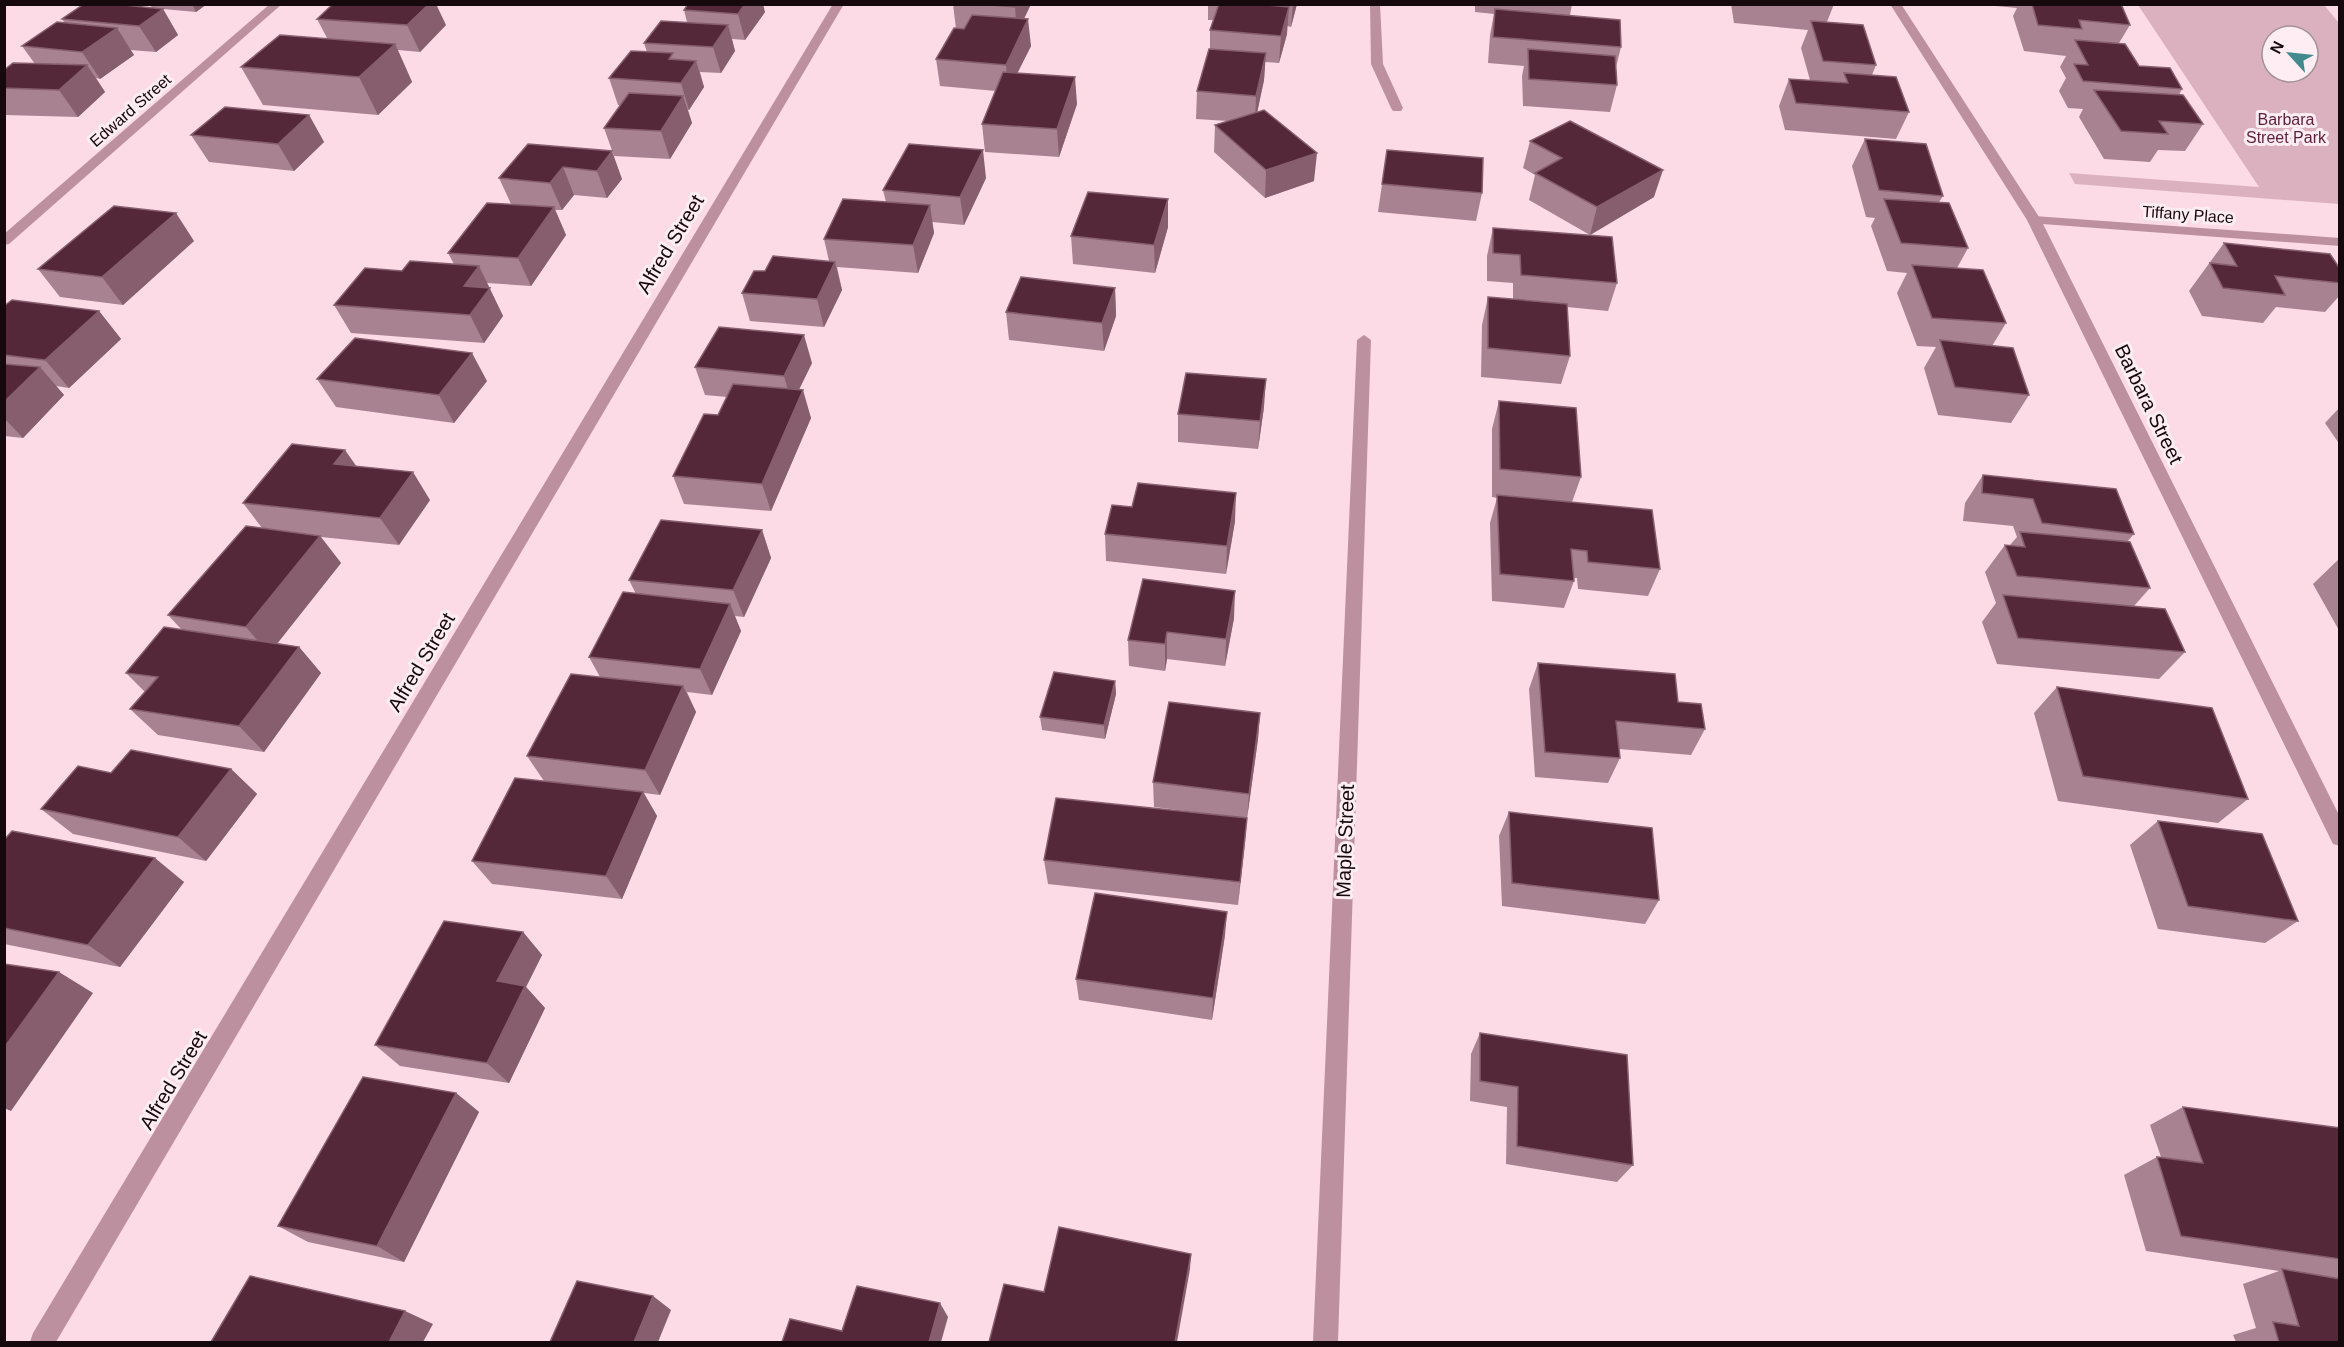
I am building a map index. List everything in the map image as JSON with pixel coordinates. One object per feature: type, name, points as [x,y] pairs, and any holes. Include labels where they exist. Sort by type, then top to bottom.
[{"type":"street","name":"Edward Street","points":[[4,241],[278,4]]},
{"type":"street","name":"Alfred Street","points":[[42,1342],[839,4]]},
{"type":"street","points":[[1375,4],[1377,64],[1397,108]]},
{"type":"street","name":"Barbara Street","points":[[1894,4],[2034,220],[2340,838]]},
{"type":"street","name":"Tiffany Place","points":[[2034,220],[2340,242]]},
{"type":"street","name":"Maple Street","points":[[1325,1342],[1364,340]]},
{"type":"green space","name":"Barbara Street Park","points":[[2138,5],[2324,5],[2339,23],[2339,204],[2075,184],[2069,173],[2259,187]]},
{"type":"building","points":[[84,4],[114,4],[163,9],[139,26],[62,19]]},
{"type":"building","points":[[333,4],[429,4],[407,25],[317,19]]},
{"type":"building","points":[[688,4],[745,4],[738,14],[684,10]]},
{"type":"building","points":[[979,4],[1016,4],[1015,7]]},
{"type":"building","points":[[1219,4],[1289,7],[1281,36],[1210,30]]},
{"type":"building","points":[[2032,4],[2121,4],[2130,25],[2079,20],[2082,29],[2038,25]]},
{"type":"building","points":[[1495,9],[1620,20],[1621,47],[1493,37]]},
{"type":"building","points":[[972,15],[1028,19],[1006,65],[936,59],[954,28],[964,29]]},
{"type":"building","points":[[661,21],[728,25],[713,47],[644,43]]},
{"type":"building","points":[[1811,21],[1863,25],[1876,65],[1823,61]]},
{"type":"building","points":[[57,22],[117,28],[82,52],[22,46]]},
{"type":"building","points":[[280,35],[395,44],[359,77],[241,67]]},
{"type":"building","points":[[2075,40],[2125,44],[2139,66],[2170,68],[2182,89],[2083,81],[2074,64],[2088,65]]},
{"type":"building","points":[[1209,49],[1266,53],[1256,96],[1197,91]]},
{"type":"building","points":[[1528,49],[1615,56],[1617,85],[1529,79]]},
{"type":"building","points":[[631,51],[673,53],[669,59],[696,61],[681,83],[609,78]]},
{"type":"building","points":[[13,63],[87,65],[59,90],[4,88],[4,70]]},
{"type":"building","points":[[1003,72],[1075,77],[1057,129],[982,124]]},
{"type":"building","points":[[1844,73],[1896,77],[1909,112],[1796,103],[1789,79],[1848,83]]},
{"type":"building","points":[[2094,90],[2183,95],[2203,124],[2159,121],[2168,134],[2121,131]]},
{"type":"building","points":[[629,93],[683,96],[661,131],[604,128]]},
{"type":"building","points":[[225,107],[309,115],[278,144],[191,135]]},
{"type":"building","points":[[1264,110],[1317,153],[1266,170],[1215,125]]},
{"type":"building","points":[[1570,121],[1663,170],[1597,207],[1535,173],[1562,158],[1530,141]]},
{"type":"building","points":[[1865,139],[1926,144],[1943,196],[1879,190]]},
{"type":"building","points":[[528,144],[612,151],[597,171],[563,167],[550,183],[499,178]]},
{"type":"building","points":[[909,144],[983,150],[960,197],[883,190]]},
{"type":"building","points":[[1387,150],[1483,158],[1482,193],[1382,184]]},
{"type":"building","points":[[1088,192],[1168,199],[1154,245],[1071,236]]},
{"type":"building","points":[[843,199],[930,205],[913,245],[824,239]]},
{"type":"building","points":[[1884,199],[1949,203],[1968,248],[1901,243]]},
{"type":"building","points":[[487,203],[554,207],[518,258],[448,253]]},
{"type":"building","points":[[114,206],[176,213],[102,277],[38,269]]},
{"type":"building","points":[[1493,228],[1612,237],[1617,283],[1521,275],[1520,255],[1493,253]]},
{"type":"building","points":[[2224,243],[2330,254],[2340,269],[2340,283],[2275,276],[2285,295],[2223,288],[2210,263],[2237,266]]},
{"type":"building","points":[[773,256],[835,262],[817,299],[742,293],[754,271],[765,271]]},
{"type":"building","points":[[410,261],[479,266],[464,286],[490,288],[470,315],[334,305],[365,268],[402,271]]},
{"type":"building","points":[[1912,265],[1983,270],[2006,323],[1932,318]]},
{"type":"building","points":[[1021,277],[1115,288],[1102,323],[1006,312]]},
{"type":"building","points":[[1488,297],[1567,304],[1570,356],[1488,348]]},
{"type":"building","points":[[12,300],[99,311],[45,360],[4,355],[4,306]]},
{"type":"building","points":[[719,327],[804,335],[784,376],[695,367]]},
{"type":"building","points":[[355,338],[472,353],[439,395],[317,379]]},
{"type":"building","points":[[1940,340],[2013,348],[2029,395],[1955,387]]},
{"type":"building","points":[[4,364],[40,367],[4,402]]},
{"type":"building","points":[[1186,373],[1266,379],[1260,421],[1178,414]]},
{"type":"building","points":[[733,384],[803,390],[762,484],[673,476],[704,414],[718,415]]},
{"type":"building","points":[[1499,401],[1576,408],[1581,477],[1500,469]]},
{"type":"building","points":[[292,444],[345,450],[334,464],[413,472],[380,518],[243,503]]},
{"type":"building","points":[[1983,475],[2116,489],[2134,534],[2042,523],[2033,499],[1982,493]]},
{"type":"building","points":[[1138,483],[1236,493],[1227,546],[1105,534],[1112,505],[1132,507]]},
{"type":"building","points":[[1497,495],[1652,510],[1660,569],[1588,562],[1587,551],[1571,549],[1574,581],[1500,574]]},
{"type":"building","points":[[661,520],[762,530],[733,590],[629,580]]},
{"type":"building","points":[[246,526],[320,536],[246,627],[168,615]]},
{"type":"building","points":[[2020,532],[2130,542],[2150,588],[2017,576],[2005,545],[2025,547]]},
{"type":"building","points":[[1143,579],[1235,591],[1226,639],[1167,632],[1165,644],[1128,640]]},
{"type":"building","points":[[623,592],[730,604],[700,669],[589,657]]},
{"type":"building","points":[[2003,595],[2165,609],[2185,652],[2018,638]]},
{"type":"building","points":[[164,627],[299,647],[239,726],[130,709],[158,677],[126,673]]},
{"type":"building","points":[[1538,663],[1675,674],[1678,702],[1701,704],[1705,729],[1616,721],[1620,758],[1545,752]]},
{"type":"building","points":[[1054,672],[1115,681],[1104,725],[1040,717]]},
{"type":"building","points":[[571,674],[683,686],[645,770],[527,756]]},
{"type":"building","points":[[2057,687],[2212,708],[2248,799],[2083,776]]},
{"type":"building","points":[[1169,702],[1260,713],[1249,794],[1153,782]]},
{"type":"building","points":[[131,750],[231,769],[178,837],[41,809],[78,766],[111,773]]},
{"type":"building","points":[[515,778],[643,792],[606,876],[472,861]]},
{"type":"building","points":[[1056,798],[1247,818],[1240,882],[1044,860]]},
{"type":"building","points":[[1509,812],[1652,828],[1659,900],[1512,883]]},
{"type":"building","points":[[2158,821],[2262,834],[2298,921],[2188,906]]},
{"type":"building","points":[[12,831],[155,858],[88,945],[4,928],[4,840]]},
{"type":"building","points":[[1095,893],[1227,912],[1213,998],[1076,979]]},
{"type":"building","points":[[444,921],[523,932],[497,981],[525,986],[487,1063],[375,1045]]},
{"type":"building","points":[[4,964],[59,972],[4,1048]]},
{"type":"building","points":[[1480,1033],[1627,1055],[1633,1165],[1517,1146],[1518,1087],[1480,1081]]},
{"type":"building","points":[[363,1077],[456,1093],[377,1246],[278,1226]]},
{"type":"building","points":[[2183,1107],[2340,1128],[2340,1259],[2181,1236],[2157,1157],[2203,1163]]},
{"type":"building","points":[[1059,1227],[1191,1254],[1175,1342],[989,1342],[1004,1284],[1044,1292]]},
{"type":"building","points":[[2282,1269],[2340,1279],[2340,1342],[2279,1342],[2273,1322],[2299,1326]]},
{"type":"building","points":[[250,1276],[405,1311],[389,1342],[211,1342]]},
{"type":"building","points":[[577,1281],[653,1296],[634,1342],[550,1342]]},
{"type":"building","points":[[857,1286],[940,1303],[929,1342],[782,1342],[790,1319],[842,1331]]}]
